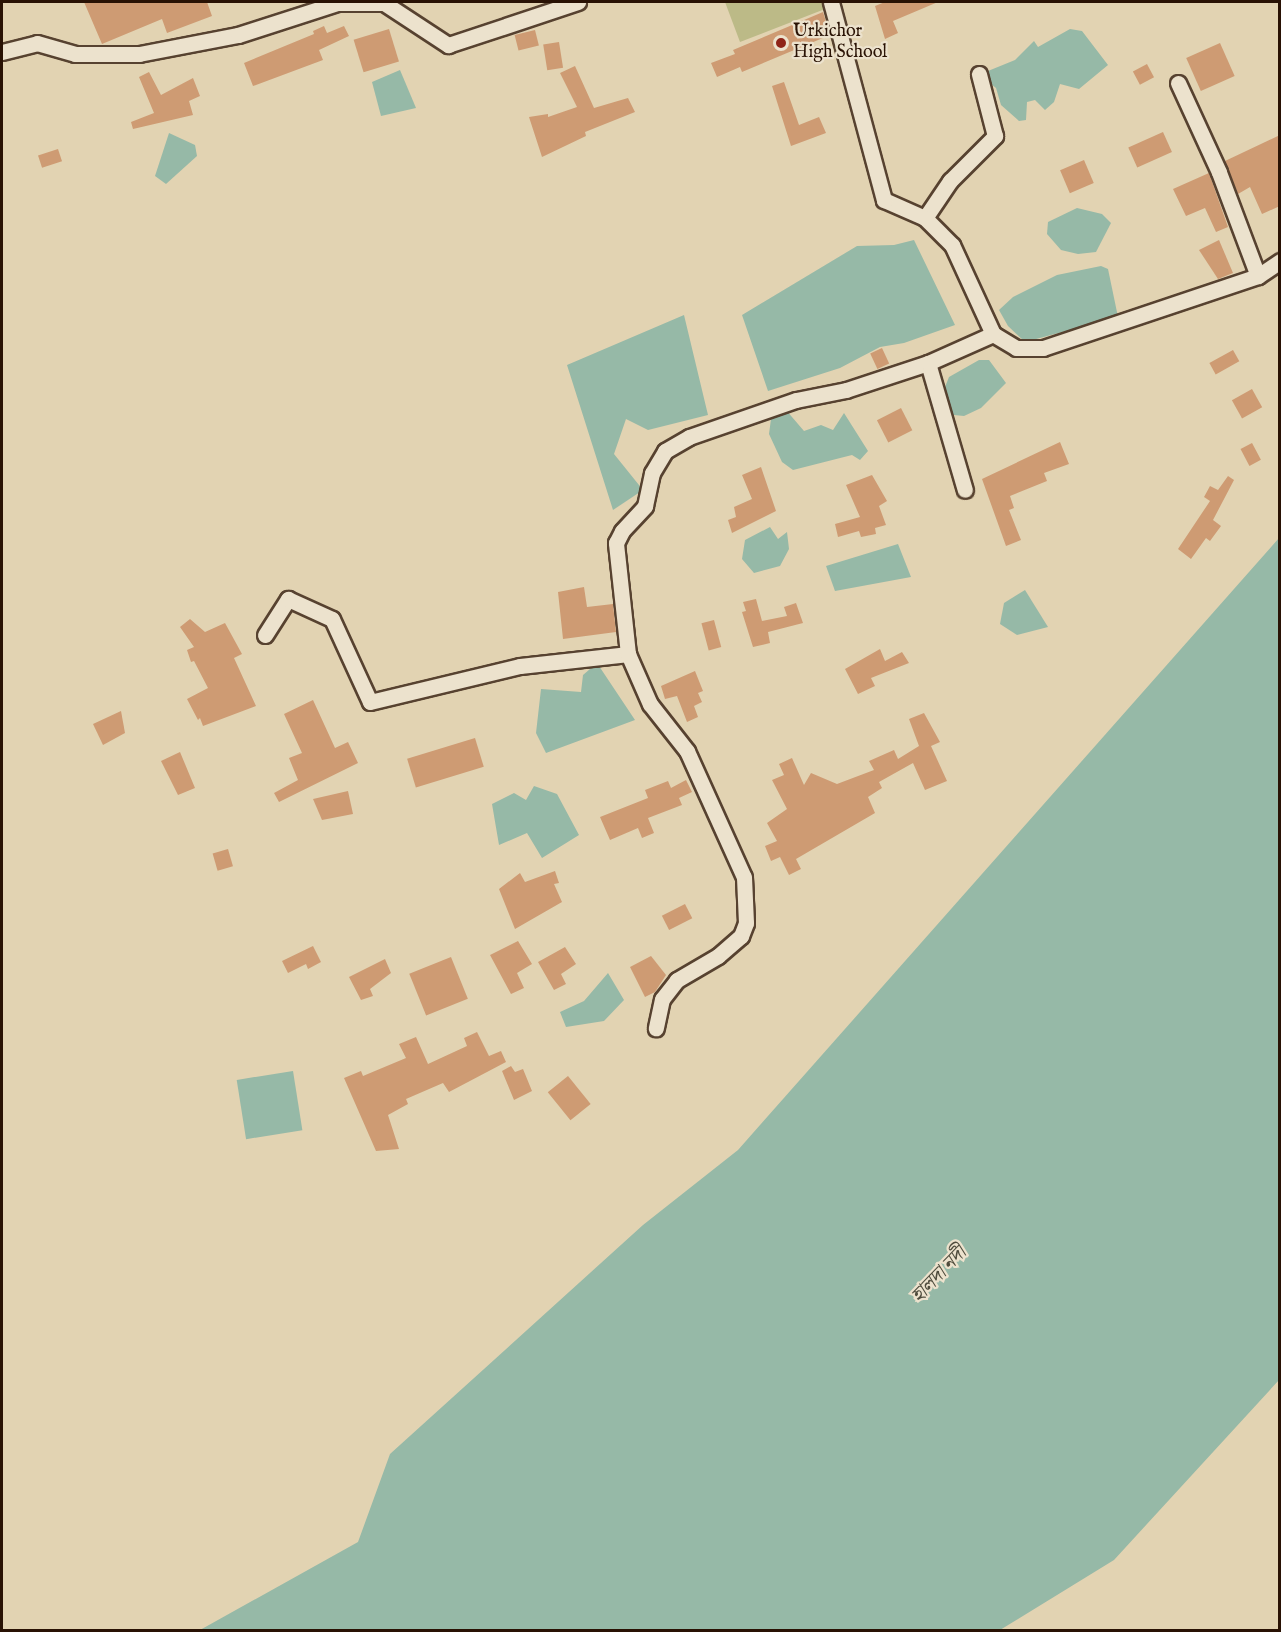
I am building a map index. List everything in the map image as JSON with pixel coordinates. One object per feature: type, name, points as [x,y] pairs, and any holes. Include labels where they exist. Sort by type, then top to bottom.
[{"type":"street","points":[[2,52],[37,43],[75,54],[139,54],[238,34],[337,3],[384,3],[448,45],[578,2]]},
{"type":"street","points":[[831,2],[880,193],[888,204],[925,218],[961,258],[993,334],[1016,348],[1043,348],[1258,276],[1280,261]]},
{"type":"street","points":[[925,218],[950,181],[995,135],[979,74]]},
{"type":"street","points":[[1178,83],[1219,172],[1258,276]]},
{"type":"street","points":[[656,1028],[662,999],[677,980],[718,956],[741,936],[746,924],[744,877],[687,751],[650,704],[628,654],[616,543],[622,531],[645,506],[652,473],[665,450],[689,437],[796,400],[846,390],[928,363],[993,334]]},
{"type":"street","points":[[928,363],[965,490]]},
{"type":"street","points":[[265,635],[288,599],[332,619],[370,702],[520,666],[628,654]]},
{"type":"shaded area","points":[[725,2],[823,2],[825,9],[740,42]]},
{"type":"water","points":[[1070,29],[1082,31],[1108,65],[1079,89],[1060,84],[1054,102],[1045,110],[1035,100],[1027,102],[1026,120],[1019,121],[1001,105],[996,88],[986,80],[988,71],[1015,60],[1034,41],[1038,47]]},
{"type":"water","points":[[400,70],[416,108],[381,116],[372,82]]},
{"type":"water","points":[[169,133],[195,145],[197,156],[166,184],[155,176]]},
{"type":"water","points":[[1077,208],[1102,214],[1111,223],[1096,252],[1078,254],[1061,250],[1047,234],[1048,222]]},
{"type":"water","points":[[914,240],[955,325],[904,343],[880,347],[840,368],[768,391],[742,315],[857,246],[894,245]]},
{"type":"water","points":[[1101,266],[1108,269],[1118,317],[1025,342],[1008,326],[999,310],[1013,297],[1057,275]]},
{"type":"water","points":[[684,315],[708,415],[648,430],[626,419],[614,454],[643,490],[613,510],[567,365]]},
{"type":"water","points":[[979,360],[989,360],[1006,383],[981,408],[964,416],[954,415],[943,404],[948,396],[945,387],[949,377]]},
{"type":"water","points":[[786,410],[804,431],[821,425],[833,430],[844,413],[868,451],[860,460],[852,455],[793,470],[782,462],[769,434],[771,419]]},
{"type":"water","points":[[770,527],[778,539],[787,532],[789,549],[780,566],[754,573],[742,559],[745,540]]},
{"type":"water","name":"হালদা নদী","points":[[1279,538],[1279,1380],[1114,1560],[1000,1630],[200,1630],[358,1542],[390,1454],[643,1225],[738,1150]]},
{"type":"water","points":[[898,544],[911,577],[835,591],[826,566]]},
{"type":"water","points":[[1025,590],[1048,627],[1017,635],[1000,624],[1004,603]]},
{"type":"water","points":[[597,663],[635,720],[546,753],[536,733],[541,689],[581,692],[583,675]]},
{"type":"water","points":[[534,786],[557,794],[579,835],[542,858],[527,833],[499,845],[492,804],[514,793],[526,800]]},
{"type":"water","points":[[608,973],[624,1000],[604,1021],[566,1027],[560,1012],[584,1001]]},
{"type":"water","points":[[293,1071],[302,1130],[246,1139],[237,1080]]},
{"type":"building","points":[[84,2],[207,2],[212,16],[167,33],[162,19],[102,44]]},
{"type":"building","points":[[885,2],[938,2],[893,21],[898,33],[885,39],[875,6]]},
{"type":"building","points":[[823,12],[830,35],[742,72],[740,67],[717,77],[711,63],[735,54],[733,50]]},
{"type":"building","points":[[324,26],[327,33],[344,26],[349,36],[319,50],[323,60],[253,86],[244,63],[314,34],[313,31]]},
{"type":"building","points":[[389,29],[399,62],[364,72],[354,40]]},
{"type":"building","points":[[535,30],[539,46],[518,51],[515,35]]},
{"type":"building","points":[[559,42],[563,68],[547,70],[543,45]]},
{"type":"building","points":[[1220,43],[1235,76],[1201,91],[1186,58]]},
{"type":"building","points":[[1147,64],[1154,77],[1140,85],[1133,72]]},
{"type":"building","points":[[575,66],[594,108],[628,98],[635,112],[585,132],[586,136],[542,157],[529,117],[548,114],[548,117],[577,107],[560,73]]},
{"type":"building","points":[[149,72],[161,95],[193,78],[200,96],[189,101],[193,115],[133,129],[131,122],[154,113],[139,77]]},
{"type":"building","points":[[784,82],[799,125],[819,117],[826,133],[791,146],[772,86]]},
{"type":"building","points":[[1163,132],[1172,152],[1137,168],[1128,147]]},
{"type":"building","points":[[1280,135],[1280,206],[1262,214],[1250,187],[1238,194],[1225,161]]},
{"type":"building","points":[[58,149],[62,161],[42,168],[38,155]]},
{"type":"building","points":[[1084,160],[1094,183],[1070,193],[1060,170]]},
{"type":"building","points":[[1209,173],[1228,227],[1216,232],[1205,208],[1186,216],[1173,189]]},
{"type":"building","points":[[1219,240],[1233,273],[1218,279],[1199,250]]},
{"type":"building","points":[[882,348],[889,363],[877,369],[870,353]]},
{"type":"building","points":[[1233,350],[1239,361],[1216,374],[1209,363]]},
{"type":"building","points":[[1252,389],[1262,407],[1242,419],[1232,400]]},
{"type":"building","points":[[901,408],[912,430],[888,443],[877,420]]},
{"type":"building","points":[[1060,442],[1069,464],[1044,473],[1047,481],[1010,496],[1014,508],[1009,510],[1021,540],[1006,546],[982,479]]},
{"type":"building","points":[[1252,443],[1261,460],[1249,466],[1241,449]]},
{"type":"building","points":[[761,467],[776,511],[732,533],[728,520],[736,517],[734,507],[752,499],[742,475]]},
{"type":"building","points":[[872,475],[887,501],[879,506],[886,525],[875,528],[876,534],[861,537],[859,531],[838,537],[835,524],[860,517],[846,485]]},
{"type":"building","points":[[1228,476],[1234,480],[1213,520],[1221,526],[1210,541],[1206,538],[1191,559],[1178,549],[1210,501],[1204,497],[1210,486],[1218,490]]},
{"type":"building","points":[[584,587],[587,607],[613,604],[616,632],[563,639],[558,592]]},
{"type":"building","points":[[756,599],[762,621],[787,616],[784,607],[796,603],[803,623],[768,632],[770,643],[753,647],[742,612],[746,611],[743,602]]},
{"type":"building","points":[[190,619],[205,632],[225,623],[242,654],[234,658],[256,706],[203,726],[200,718],[198,720],[187,699],[208,688],[194,661],[191,662],[187,650],[194,647],[180,627]]},
{"type":"building","points":[[714,620],[721,647],[709,650],[701,623]]},
{"type":"building","points":[[880,649],[885,661],[902,652],[909,663],[871,678],[875,686],[858,694],[845,669]]},
{"type":"building","points":[[695,671],[703,691],[698,693],[702,702],[694,706],[698,717],[687,722],[677,696],[665,699],[661,686]]},
{"type":"building","points":[[313,700],[335,748],[348,742],[358,763],[279,802],[274,793],[298,780],[289,758],[302,753],[284,714]]},
{"type":"building","points":[[121,711],[125,733],[103,745],[93,724]]},
{"type":"building","points":[[924,713],[940,742],[931,746],[947,781],[925,790],[913,763],[879,782],[882,788],[868,797],[875,813],[796,859],[801,869],[789,875],[780,857],[771,861],[765,846],[777,841],[767,823],[787,809],[772,780],[784,775],[779,764],[792,758],[804,785],[811,773],[837,784],[874,770],[869,761],[894,750],[898,759],[919,746],[909,719]]},
{"type":"building","points":[[475,738],[484,767],[416,787],[407,759]]},
{"type":"building","points":[[180,752],[195,788],[178,795],[161,761]]},
{"type":"building","points":[[686,780],[692,792],[679,798],[682,805],[648,818],[654,833],[642,838],[638,828],[610,840],[600,817],[648,798],[645,790],[668,781],[671,788]]},
{"type":"building","points":[[348,791],[353,814],[322,820],[313,799]]},
{"type":"building","points":[[228,849],[233,866],[218,871],[213,853]]},
{"type":"building","points":[[555,871],[559,883],[554,884],[562,902],[515,929],[499,889],[520,873],[525,882]]},
{"type":"building","points":[[685,904],[692,918],[669,930],[662,916]]},
{"type":"building","points":[[518,941],[532,964],[517,973],[524,988],[511,994],[490,955]]},
{"type":"building","points":[[313,946],[321,962],[308,969],[306,964],[288,973],[282,961]]},
{"type":"building","points":[[565,947],[576,964],[561,974],[566,984],[554,990],[538,962]]},
{"type":"building","points":[[651,956],[666,975],[655,992],[645,997],[630,967]]},
{"type":"building","points":[[451,957],[468,999],[426,1016],[409,974]]},
{"type":"building","points":[[385,959],[391,973],[370,989],[373,996],[361,1000],[349,977]]},
{"type":"building","points":[[477,1032],[489,1056],[501,1051],[506,1062],[449,1092],[443,1083],[406,1099],[408,1104],[388,1115],[399,1149],[376,1151],[344,1078],[361,1071],[363,1076],[406,1058],[399,1044],[416,1037],[428,1064],[467,1046],[464,1038]]},
{"type":"building","points":[[511,1066],[515,1072],[523,1069],[532,1091],[514,1100],[502,1071]]},
{"type":"building","points":[[568,1076],[591,1104],[570,1120],[548,1092]]},
{"type":"place","name":"Urkichor High School","points":[[781,43]]}]
